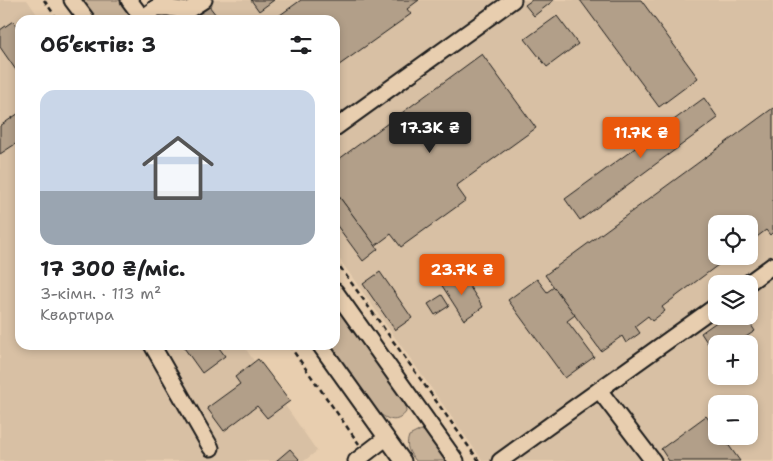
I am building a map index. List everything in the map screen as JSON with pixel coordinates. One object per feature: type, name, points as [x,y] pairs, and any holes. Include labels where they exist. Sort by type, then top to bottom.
[{"type":"street","points":[[72,0],[82,15]]},
{"type":"street","points":[[130,0],[140,15]]},
{"type":"street","points":[[148,15],[161,4],[169,8],[187,11],[204,0]]},
{"type":"street","points":[[340,124],[513,0]]},
{"type":"street","points":[[758,276],[773,265]]},
{"type":"street","points":[[340,298],[456,461]]},
{"type":"street","points":[[500,461],[708,312]]},
{"type":"street","points":[[155,350],[211,448]]},
{"type":"street","points":[[324,350],[403,461]]},
{"type":"street","points":[[599,390],[653,461]]},
{"type":"street","points":[[361,457],[386,438]]},
{"type":"path","points":[[44,0],[54,15]]},
{"type":"path","points":[[340,267],[479,461]]},
{"type":"path","points":[[292,350],[361,457]]},
{"type":"shaded area","points":[[0,0],[27,0],[38,15],[15,15],[15,350],[246,350],[317,451],[304,461],[0,461]]},
{"type":"shaded area","points":[[81,0],[120,0],[130,15],[92,15]]},
{"type":"shaded area","points":[[154,0],[773,0],[773,461],[483,461],[340,260],[340,15],[164,15]]},
{"type":"shaded area","points":[[340,312],[405,401],[406,412],[400,418],[394,420],[380,414],[333,350],[340,350]]},
{"type":"shaded area","points":[[421,430],[429,434],[449,461],[416,461],[408,449],[407,443],[409,436]]},
{"type":"building","points":[[175,0],[190,0],[181,7]]},
{"type":"building","points":[[251,0],[274,0],[259,11]]},
{"type":"building","points":[[301,0],[419,0],[407,9],[411,14],[340,64],[340,15],[280,15]]},
{"type":"building","points":[[532,0],[554,0],[534,16],[525,5]]},
{"type":"building","points":[[580,0],[641,0],[698,78],[659,107]]},
{"type":"building","points":[[209,6],[216,15],[197,15]]},
{"type":"building","points":[[557,16],[578,44],[547,67],[525,39]]},
{"type":"building","points":[[13,21],[15,24],[15,69],[0,47],[0,30]]},
{"type":"building","points":[[482,54],[536,128],[456,186],[466,200],[401,247],[391,234],[375,246],[340,198],[340,158]]},
{"type":"building","points":[[704,98],[718,118],[580,220],[565,199]]},
{"type":"building","points":[[773,108],[773,232],[770,235],[766,230],[758,236],[758,215],[708,215],[708,265],[718,265],[662,307],[665,311],[652,321],[648,316],[635,326],[640,333],[626,343],[622,336],[601,351],[545,275]]},
{"type":"building","points":[[15,116],[15,144],[0,154],[0,126]]},
{"type":"building","points":[[340,198],[378,249],[363,261],[340,230]]},
{"type":"building","points":[[380,272],[412,318],[395,330],[363,284]]},
{"type":"building","points":[[460,272],[483,307],[464,320],[441,284]]},
{"type":"building","points":[[537,279],[547,292],[554,287],[575,315],[567,321],[594,357],[565,378],[508,300]]},
{"type":"building","points":[[442,295],[449,306],[435,315],[428,304]]},
{"type":"building","points":[[712,325],[751,325],[755,331],[749,335],[708,335],[708,344],[701,333]]},
{"type":"building","points":[[186,350],[221,350],[225,356],[202,373]]},
{"type":"building","points":[[258,359],[290,401],[267,418],[257,406],[224,431],[207,408],[240,384],[235,377]]},
{"type":"building","points":[[706,416],[708,419],[708,445],[728,445],[740,461],[669,461],[661,449]]},
{"type":"building","points":[[290,449],[299,459],[297,461],[276,461]]}]
